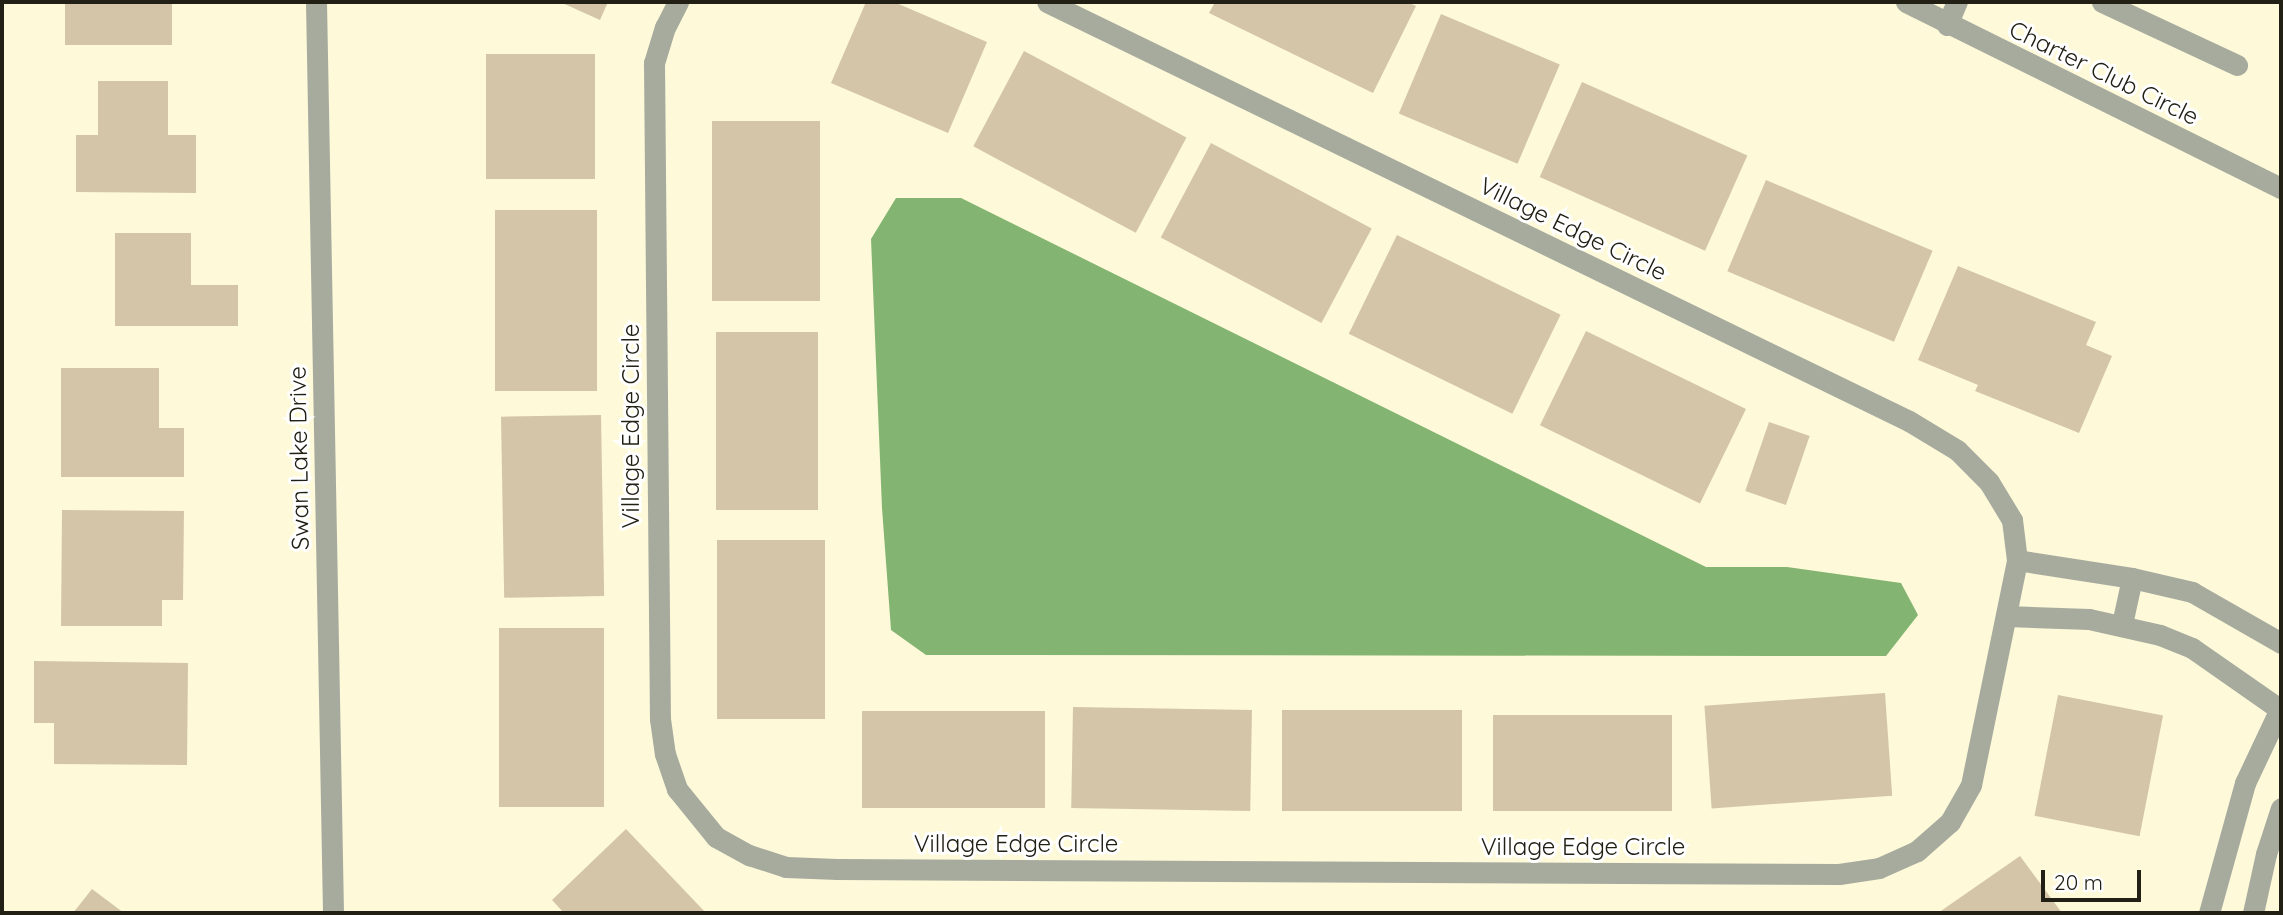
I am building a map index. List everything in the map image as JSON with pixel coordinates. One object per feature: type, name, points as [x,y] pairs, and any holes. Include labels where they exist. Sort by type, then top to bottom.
[{"type":"street","name":"Swan Lake Drive","points":[[316,2],[333,913]]},
{"type":"street","name":"Village Edge Circle","points":[[678,2],[665,27],[654,63],[660,719],[665,754],[677,789],[716,837],[749,855],[786,867],[851,870],[1839,874],[1879,868],[1917,850],[1950,822],[1971,786],[2017,560],[2012,520],[1989,482],[1957,450],[1909,421],[1047,2]]},
{"type":"street","name":"Charter Club Circle","points":[[1906,2],[1947,25],[2281,188]]},
{"type":"street","points":[[1947,25],[1957,2]]},
{"type":"street","points":[[2102,2],[2237,65]]},
{"type":"street","points":[[2017,560],[2132,578],[2192,592],[2227,609],[2281,643]]},
{"type":"street","points":[[2122,624],[2132,578]]},
{"type":"street","points":[[2006,616],[2089,619],[2122,624],[2192,648],[2281,708],[2245,783],[2209,913]]},
{"type":"street","points":[[2253,913],[2266,854],[2281,808]]},
{"type":"shaded area","points":[[896,198],[961,198],[1706,567],[1787,567],[1901,583],[1918,615],[1886,656],[926,655],[891,630],[882,508],[871,239]]},
{"type":"building","points":[[65,2],[172,2],[172,45],[65,45]]},
{"type":"building","points":[[560,2],[608,2],[600,20]]},
{"type":"building","points":[[866,2],[894,2],[987,42],[948,133],[831,83]]},
{"type":"building","points":[[1215,2],[1407,2],[1416,6],[1373,93],[1209,13]]},
{"type":"building","points":[[1441,14],[1560,64],[1518,164],[1399,113]]},
{"type":"building","points":[[1024,51],[1186,137],[1136,233],[973,146]]},
{"type":"building","points":[[486,54],[595,54],[595,179],[486,179]]},
{"type":"building","points":[[98,81],[168,81],[168,135],[196,135],[196,193],[76,192],[76,135],[98,135]]},
{"type":"building","points":[[1582,82],[1747,156],[1705,251],[1540,177]]},
{"type":"building","points":[[712,121],[820,121],[820,301],[712,301]]},
{"type":"building","points":[[1211,143],[1372,228],[1321,323],[1161,237]]},
{"type":"building","points":[[1766,180],[1933,251],[1894,342],[1727,271]]},
{"type":"building","points":[[495,210],[597,210],[597,391],[495,391]]},
{"type":"building","points":[[115,233],[191,233],[191,285],[238,285],[238,326],[115,326]]},
{"type":"building","points":[[1397,235],[1561,315],[1512,414],[1349,334]]},
{"type":"building","points":[[1958,266],[2096,322],[2086,345],[2112,356],[2079,433],[1975,391],[1978,385],[1918,360]]},
{"type":"building","points":[[1586,331],[1746,409],[1700,503],[1540,425]]},
{"type":"building","points":[[716,332],[818,332],[818,510],[716,510]]},
{"type":"building","points":[[61,368],[159,368],[159,428],[184,428],[184,477],[61,477]]},
{"type":"building","points":[[601,415],[604,596],[504,598],[501,417]]},
{"type":"building","points":[[1769,422],[1810,436],[1786,505],[1745,491]]},
{"type":"building","points":[[62,510],[184,511],[183,600],[162,600],[162,626],[61,626]]},
{"type":"building","points":[[717,540],[825,540],[825,719],[717,719]]},
{"type":"building","points":[[499,628],[604,628],[604,807],[499,807]]},
{"type":"building","points":[[34,661],[188,663],[187,765],[54,764],[54,723],[34,723]]},
{"type":"building","points":[[1885,693],[1892,796],[1712,808],[1704,706]]},
{"type":"building","points":[[2058,695],[2163,715],[2140,836],[2035,816]]},
{"type":"building","points":[[1073,707],[1252,710],[1250,811],[1071,808]]},
{"type":"building","points":[[1282,710],[1462,710],[1462,811],[1282,811]]},
{"type":"building","points":[[862,711],[1045,711],[1045,808],[862,808]]},
{"type":"building","points":[[1493,715],[1672,715],[1672,811],[1493,811]]},
{"type":"building","points":[[626,829],[706,913],[564,913],[552,900]]},
{"type":"building","points":[[2020,856],[2062,913],[1938,913]]},
{"type":"building","points":[[92,889],[124,913],[73,913]]}]
